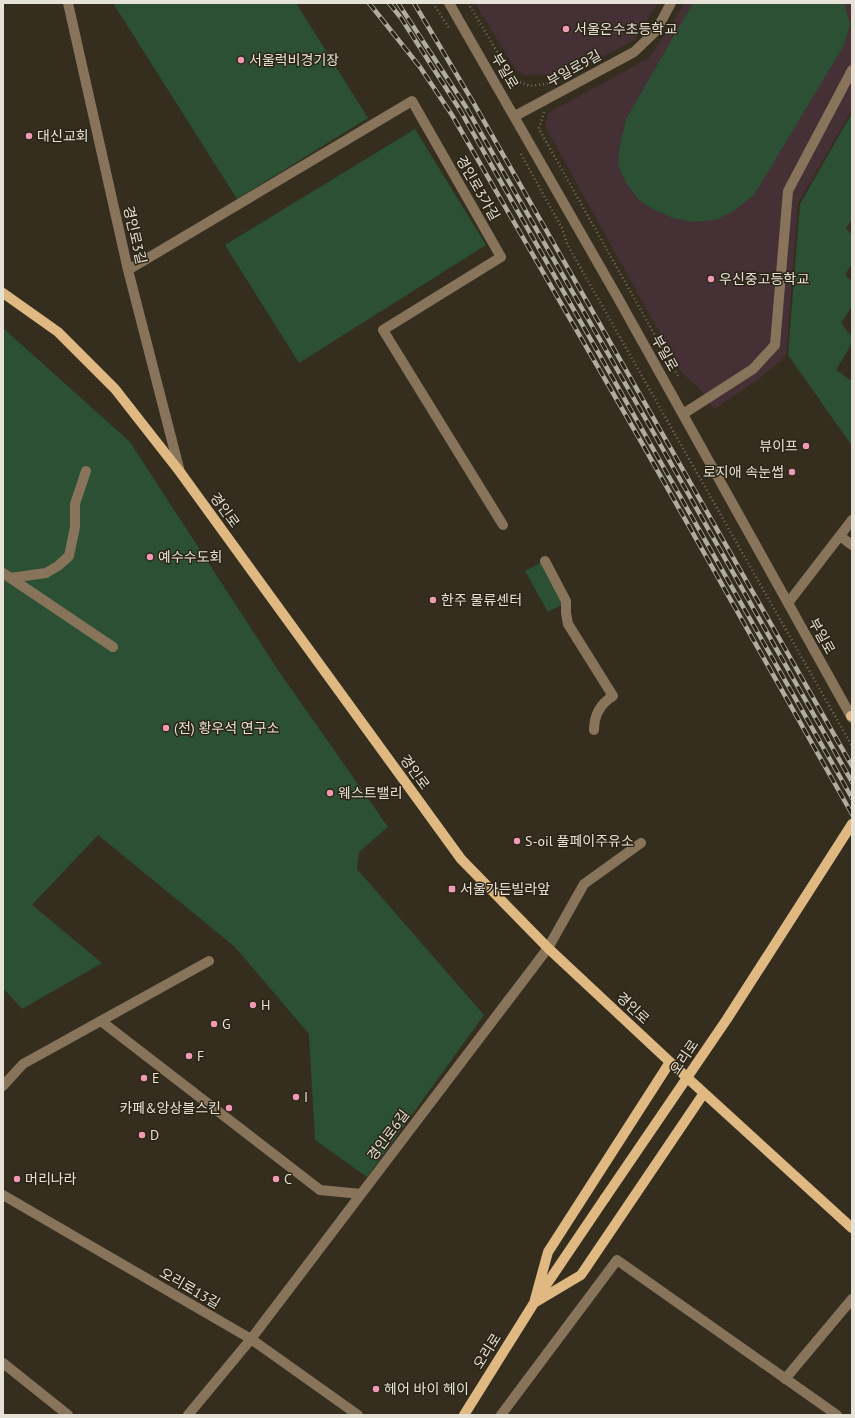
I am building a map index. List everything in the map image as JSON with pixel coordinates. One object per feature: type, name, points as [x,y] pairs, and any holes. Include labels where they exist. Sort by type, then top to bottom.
[{"type":"main road","name":"경인로","points":[[3,293],[58,332],[115,389],[180,472],[461,859],[548,948],[670,1062],[852,1228]]},
{"type":"main road","name":"오리로","points":[[464,1415],[534,1303],[727,1020],[852,824]]},
{"type":"main road","name":"오리로","points":[[534,1303],[548,1252],[670,1062]]},
{"type":"main road","name":"오리로","points":[[534,1303],[581,1275],[704,1093]]},
{"type":"street","name":"경인로3길","points":[[68,3],[128,270],[180,472]]},
{"type":"street","name":"부일로","points":[[449,3],[515,116],[852,717]]},
{"type":"street","name":"부일로9길","points":[[515,116],[634,52],[656,31],[671,3]]},
{"type":"street","points":[[683,414],[753,369],[775,345],[788,191],[852,70]]},
{"type":"street","name":"경인로3가길","points":[[128,270],[412,101],[501,257],[383,330],[503,525]]},
{"type":"street","points":[[7,575],[46,573],[58,566],[69,556],[75,527],[75,504],[86,471]]},
{"type":"street","points":[[788,603],[852,520]]},
{"type":"street","points":[[840,536],[852,545]]},
{"type":"street","points":[[545,561],[566,601],[568,624],[613,696],[605,702],[594,719],[594,730]]},
{"type":"street","points":[[7,575],[113,647]]},
{"type":"street","name":"경인로6길","points":[[188,1415],[251,1339],[548,948],[584,884],[641,842]]},
{"type":"street","points":[[3,1086],[23,1064],[209,961]]},
{"type":"street","points":[[101,1021],[320,1190],[361,1194]]},
{"type":"street","name":"오리로13길","points":[[3,1195],[251,1339],[358,1415]]},
{"type":"street","points":[[501,1415],[617,1260],[837,1415]]},
{"type":"street","points":[[785,1379],[852,1299]]},
{"type":"street","points":[[3,1363],[68,1415]]},
{"type":"path","points":[[433,3],[450,29]]},
{"type":"path","points":[[468,3],[514,80],[530,86]]},
{"type":"path","points":[[544,110],[539,129],[679,378]]},
{"type":"path","points":[[520,152],[562,228],[567,244],[852,746]]},
{"type":"shaded area","name":"서울온수초등학교","points":[[475,3],[658,3],[634,40],[595,61],[558,74],[524,75],[516,70]]},
{"type":"shaded area","name":"우신중고등학교","points":[[685,3],[852,3],[852,110],[798,203],[786,356],[758,380],[714,409],[701,390],[682,373],[545,126],[548,113],[649,58]]},
{"type":"green space","name":"서울럭비경기장","points":[[113,3],[296,3],[368,118],[237,199]]},
{"type":"green space","points":[[693,3],[844,3],[850,25],[844,45],[754,195],[735,210],[716,220],[692,222],[673,218],[654,210],[639,200],[628,186],[618,165],[619,150],[626,119]]},
{"type":"green space","points":[[852,113],[852,219],[846,228],[852,235],[852,264],[846,273],[846,276],[852,282],[852,306],[841,323],[852,337],[848,350],[836,370],[852,381],[852,443],[850,443],[788,355],[800,204]]},
{"type":"green space","points":[[415,129],[486,245],[299,363],[225,245]]},
{"type":"green space","points":[[3,328],[130,442],[280,673],[388,827],[359,852],[357,869],[484,1015],[367,1177],[315,1140],[309,1034],[235,947],[98,835],[32,905],[102,963],[22,1009],[3,988]]},
{"type":"green space","points":[[542,562],[565,603],[548,612],[525,571]]},
{"type":"railway","points":[[369,3],[420,67],[452,115],[639,438],[852,814]]},
{"type":"railway","points":[[389,3],[401,18],[460,110],[852,798]]},
{"type":"railway","points":[[398,3],[466,107],[852,782]]},
{"type":"railway","points":[[414,3],[473,102],[852,766]]},
{"type":"place","name":"서울온수초등학교","points":[[566,29]]},
{"type":"place","name":"서울럭비경기장","points":[[241,60]]},
{"type":"place","name":"대신교회","points":[[29,136]]},
{"type":"place","name":"우신중고등학교","points":[[711,279]]},
{"type":"place","name":"뷰이프","points":[[806,446]]},
{"type":"place","name":"로지애 속눈썹","points":[[792,472]]},
{"type":"place","name":"예수수도회","points":[[150,557]]},
{"type":"place","name":"한주 물류센터","points":[[433,600]]},
{"type":"place","name":"(전) 황우석 연구소","points":[[166,728]]},
{"type":"place","name":"웨스트밸리","points":[[330,793]]},
{"type":"place","name":"S-oil 풀페이주유소","points":[[517,841]]},
{"type":"place","name":"서울가든빌라앞","points":[[452,889]]},
{"type":"place","name":"H","points":[[253,1005]]},
{"type":"place","name":"G","points":[[214,1024]]},
{"type":"place","name":"F","points":[[189,1056]]},
{"type":"place","name":"E","points":[[144,1078]]},
{"type":"place","name":"I","points":[[296,1097]]},
{"type":"place","name":"카페&앙상블스킨","points":[[229,1108]]},
{"type":"place","name":"D","points":[[142,1135]]},
{"type":"place","name":"머리나라","points":[[17,1179]]},
{"type":"place","name":"C","points":[[276,1179]]},
{"type":"place","name":"헤어 바이 헤이","points":[[376,1389]]}]
